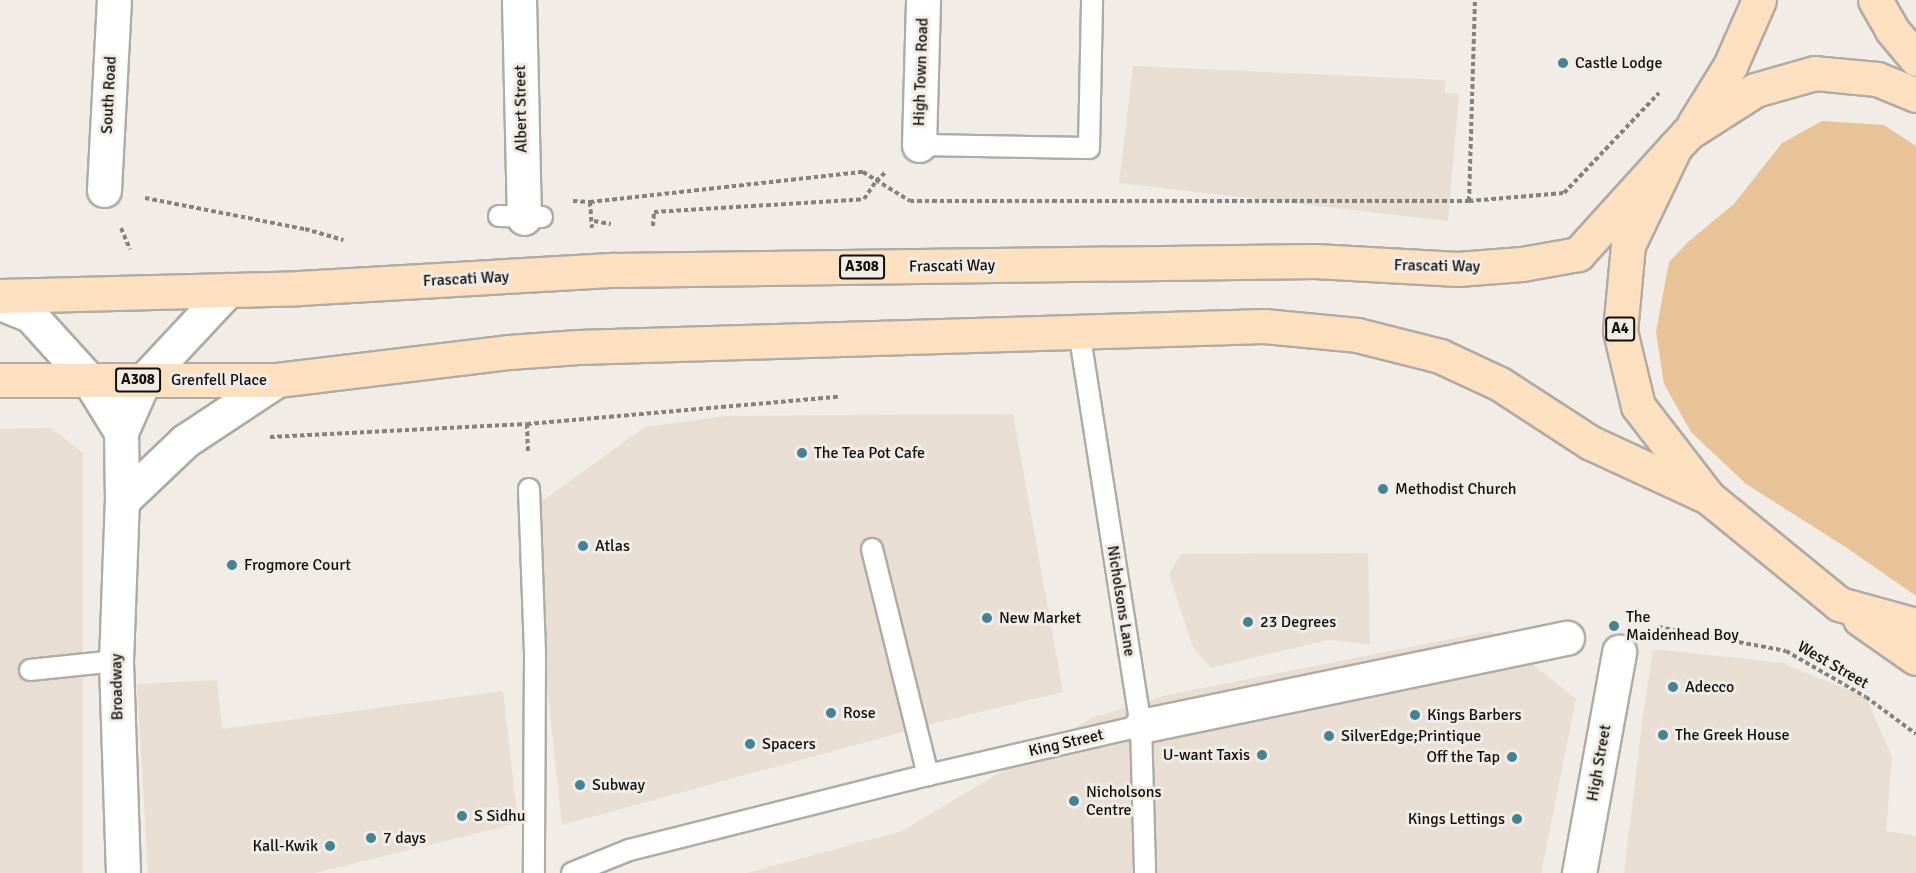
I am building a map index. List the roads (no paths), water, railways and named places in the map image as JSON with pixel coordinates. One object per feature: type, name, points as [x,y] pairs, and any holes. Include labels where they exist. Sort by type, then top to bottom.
[{"type":"main road","name":"A4","points":[[1759,0],[1730,66],[1681,140],[1628,244],[1620,331],[1638,406],[1708,497],[1839,604],[1916,658]]},
{"type":"main road","points":[[1875,0],[1892,30],[1916,59]]},
{"type":"main road","points":[[1681,140],[1755,90],[1815,73],[1877,79],[1916,95]]},
{"type":"main road","name":"Frascati Way","points":[[0,296],[228,290],[614,270],[1315,261],[1458,269],[1522,264],[1578,254],[1681,140]]},
{"type":"main road","name":"A308","points":[[277,380],[578,347],[1264,326],[1357,335],[1440,356],[1500,384],[1591,443],[1708,497]]},
{"type":"main road","name":"Grenfell Place","points":[[0,380],[277,380]]},
{"type":"main road","name":"A4","points":[[1839,604],[1916,626]]},
{"type":"street","name":"South Road","points":[[104,190],[114,0]]},
{"type":"street","name":"Albert Street","points":[[519,0],[522,217]]},
{"type":"street","name":"High Town Road","points":[[919,145],[923,0]]},
{"type":"street","name":"Broadway","points":[[123,873],[116,661],[122,501],[121,432],[144,380],[228,290]]},
{"type":"street","points":[[0,303],[30,315],[89,380],[121,432]]},
{"type":"street","points":[[122,501],[185,441],[277,380]]},
{"type":"street","name":"King Street","points":[[1141,726],[1567,638]]},
{"type":"street","name":"High Street","points":[[1579,873],[1619,652]]},
{"type":"lane","points":[[919,145],[1089,148],[1092,0]]},
{"type":"lane","name":"Nicholsons Lane","points":[[1079,331],[1141,726],[1145,873]]},
{"type":"lane","points":[[528,489],[535,655],[534,873]]},
{"type":"lane","points":[[872,549],[928,775]]},
{"type":"lane","points":[[30,670],[116,661]]},
{"type":"lane","name":"King Street","points":[[572,873],[629,850],[928,775],[1141,726]]},
{"type":"place","name":"Castle Lodge","points":[[1563,63]]},
{"type":"place","name":"The Tea Pot Cafe","points":[[802,453]]},
{"type":"place","name":"Methodist Church","points":[[1383,489]]},
{"type":"place","name":"Atlas","points":[[583,546]]},
{"type":"place","name":"Frogmore Court","points":[[232,565]]},
{"type":"place","name":"New Market","points":[[987,618]]},
{"type":"place","name":"23 Degrees","points":[[1248,622]]},
{"type":"place","name":"The Maidenhead Boy","points":[[1614,626]]},
{"type":"place","name":"Adecco","points":[[1673,687]]},
{"type":"place","name":"Rose","points":[[831,713]]},
{"type":"place","name":"Kings Barbers","points":[[1415,715]]},
{"type":"place","name":"The Greek House","points":[[1663,735]]},
{"type":"place","name":"SilverEdge;Printique","points":[[1329,736]]},
{"type":"place","name":"Spacers","points":[[750,744]]},
{"type":"place","name":"U-want Taxis","points":[[1262,755]]},
{"type":"place","name":"Off the Tap","points":[[1512,757]]},
{"type":"place","name":"Subway","points":[[580,785]]},
{"type":"place","name":"Nicholsons Centre","points":[[1074,801]]},
{"type":"place","name":"S Sidhu","points":[[462,816]]},
{"type":"place","name":"Kings Lettings","points":[[1517,819]]},
{"type":"place","name":"7 days","points":[[371,838]]},
{"type":"place","name":"Kall-Kwik","points":[[330,846]]}]
